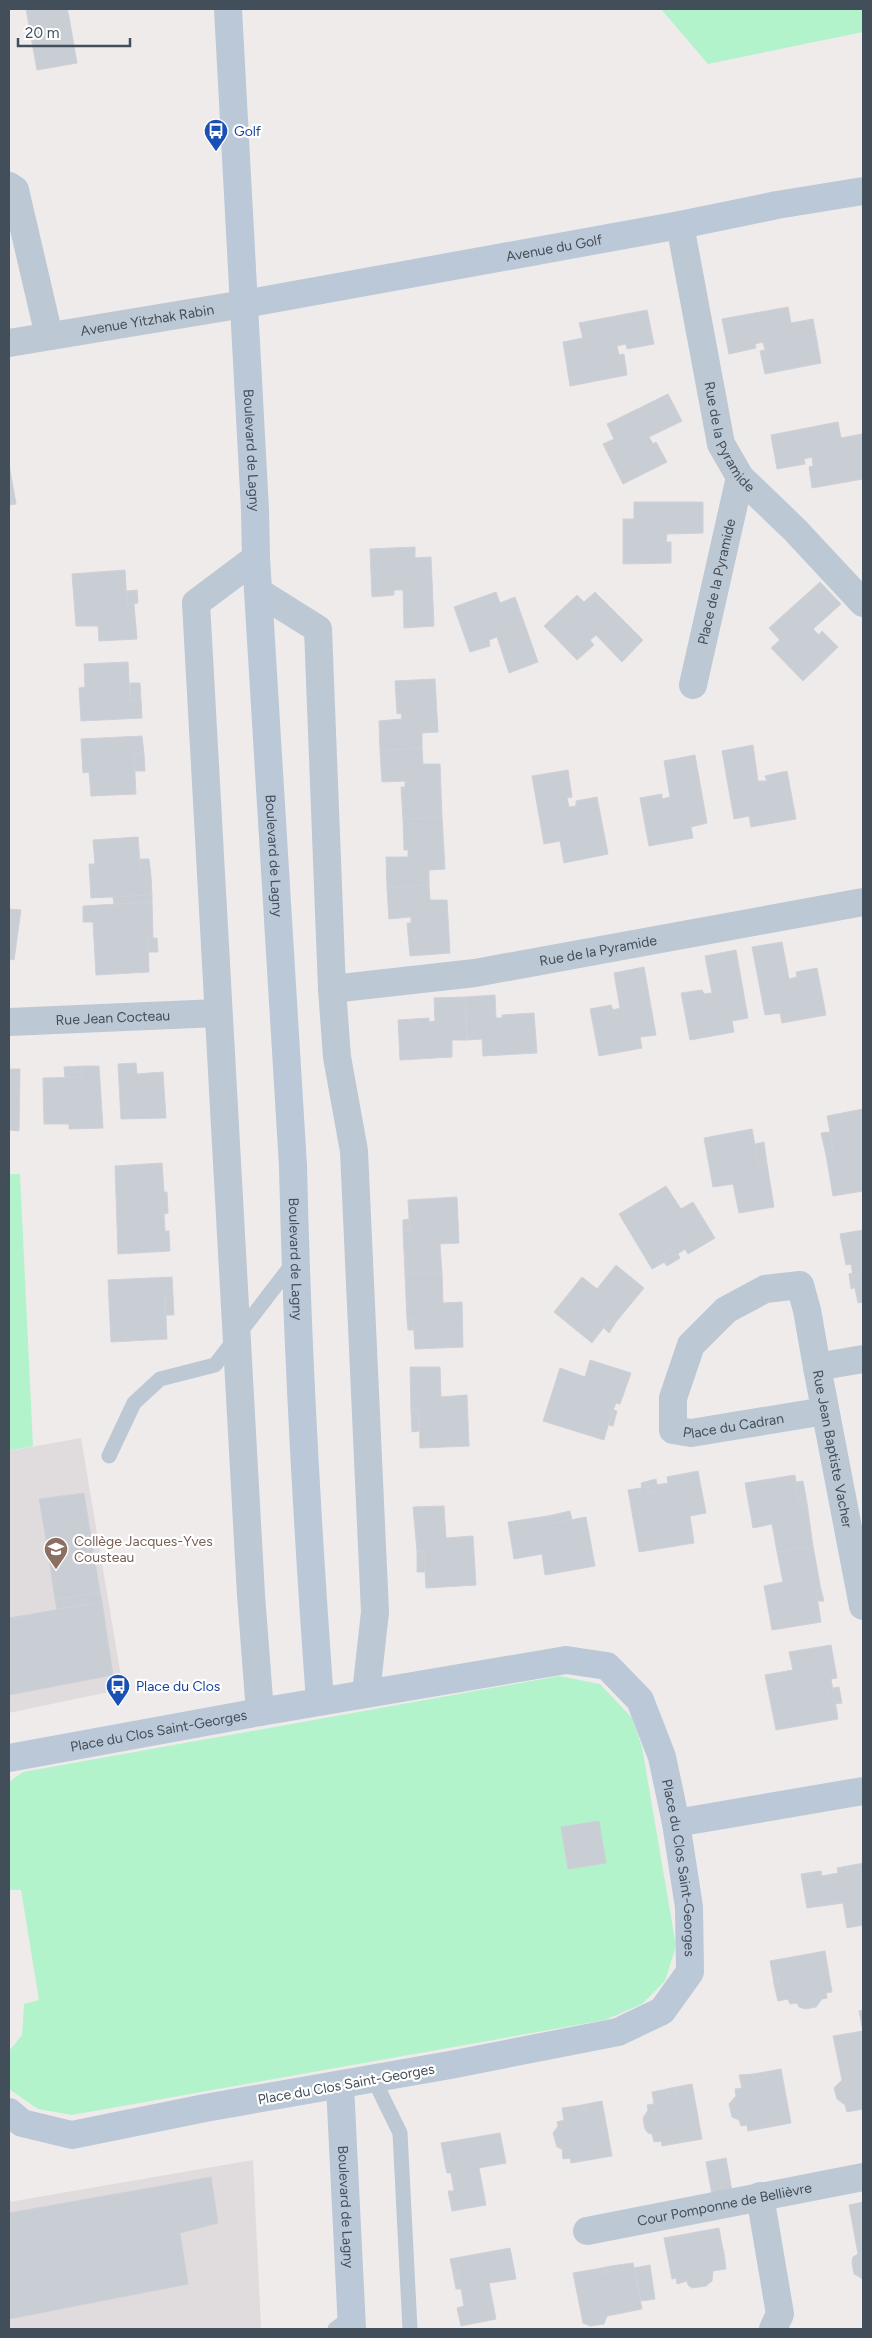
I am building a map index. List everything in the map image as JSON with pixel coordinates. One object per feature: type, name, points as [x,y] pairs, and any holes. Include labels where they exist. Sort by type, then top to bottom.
[{"type":"main road","name":"Boulevard de Lagny","points":[[228,9],[256,558],[293,1166],[295,1260],[312,1588],[320,1701]]},
{"type":"main road","name":"Avenue du Golf","points":[[244,304],[680,225],[777,205],[863,191]]},
{"type":"main road","name":"Place du Clos Saint-Georges","points":[[9,1758],[320,1701],[566,1660],[607,1666],[640,1700],[662,1756],[676,1823],[689,1907],[690,1972],[662,2011],[618,2032],[340,2085],[205,2108],[72,2135],[22,2124],[9,2112]]},
{"type":"main road","points":[[676,1823],[863,1791]]},
{"type":"main road","name":"Boulevard de Lagny","points":[[340,2085],[346,2325]]},
{"type":"street","points":[[9,186],[15,190],[49,336]]},
{"type":"street","name":"Rue de la Pyramide","points":[[680,225],[721,444],[740,477],[795,530],[863,603]]},
{"type":"street","name":"Avenue Yitzhak Rabin","points":[[9,343],[244,304]]},
{"type":"street","name":"Place de la Pyramide","points":[[692,685],[740,477]]},
{"type":"street","points":[[256,558],[196,603],[251,1595],[260,1712]]},
{"type":"street","points":[[259,592],[318,629],[332,989],[337,1057],[354,1151],[375,1612],[366,1693]]},
{"type":"street","name":"Rue de la Pyramide","points":[[332,989],[475,973],[863,902]]},
{"type":"street","name":"Rue Jean Cocteau","points":[[9,1022],[218,1013]]},
{"type":"street","name":"Place du Cadran","points":[[817,1367],[807,1310],[800,1285],[765,1288],[726,1310],[691,1345],[673,1398],[673,1430],[691,1433],[825,1412]]},
{"type":"street","name":"Rue Jean Baptiste Vacher","points":[[863,1359],[817,1367],[863,1606]]},
{"type":"street","name":"Cour Pomponne de Bellièvre","points":[[587,2231],[760,2196],[863,2178]]},
{"type":"street","points":[[760,2196],[780,2314],[773,2329]]},
{"type":"lane","points":[[109,1456],[134,1403],[160,1379],[215,1365],[295,1260]]},
{"type":"lane","points":[[378,2078],[380,2092],[400,2133],[410,2329]]},
{"type":"shaded area","name":"Collège Jacques-Yves Cousteau","points":[[81,1438],[123,1689],[9,1713],[9,1451]]},
{"type":"shaded area","points":[[253,2160],[261,2329],[9,2329],[9,2202]]},
{"type":"green space","points":[[661,9],[863,9],[863,32],[708,64]]},
{"type":"green space","points":[[9,1174],[20,1174],[33,1446],[9,1451]]},
{"type":"green space","points":[[559,1676],[600,1684],[632,1718],[642,1747],[676,1946],[665,1981],[642,2004],[605,2020],[72,2115],[38,2109],[9,2089],[9,2051],[22,2035],[24,2004],[39,2000],[21,1890],[9,1890],[9,1782],[23,1772]]},
{"type":"building","points":[[26,9],[59,9],[69,17],[77,63],[37,70]]},
{"type":"building","points":[[59,9],[67,9],[69,17],[59,11]]},
{"type":"building","points":[[788,307],[791,323],[813,319],[821,363],[765,374],[760,351],[765,350],[763,342],[755,344],[756,348],[729,354],[722,319]]},
{"type":"building","points":[[647,310],[654,344],[627,349],[626,344],[617,346],[619,355],[624,354],[627,375],[570,386],[563,342],[583,338],[579,323]]},
{"type":"building","points":[[668,394],[682,421],[649,437],[653,444],[656,442],[667,462],[623,484],[603,444],[614,439],[607,424]]},
{"type":"building","points":[[838,422],[841,438],[862,434],[863,479],[812,488],[809,467],[813,466],[812,457],[804,459],[805,464],[777,469],[771,435]]},
{"type":"building","points":[[9,464],[16,504],[9,505]]},
{"type":"building","points":[[634,502],[703,502],[703,533],[667,534],[666,542],[671,542],[671,563],[623,564],[623,519],[634,519]]},
{"type":"building","points":[[415,547],[415,558],[431,557],[434,626],[404,628],[403,590],[394,590],[394,595],[372,597],[370,549]]},
{"type":"building","points":[[125,570],[127,605],[134,604],[137,639],[99,641],[98,626],[76,626],[72,574]]},
{"type":"building","points":[[820,582],[841,604],[813,629],[819,635],[822,631],[838,647],[803,681],[771,648],[780,640],[769,628]]},
{"type":"building","points":[[137,590],[138,603],[127,605],[127,591]]},
{"type":"building","points":[[496,592],[500,603],[515,597],[538,662],[509,673],[497,637],[489,640],[490,646],[470,652],[454,607]]},
{"type":"building","points":[[595,592],[643,640],[622,662],[596,635],[590,640],[594,645],[577,660],[544,626],[577,595],[584,602]]},
{"type":"building","points":[[128,662],[130,701],[141,700],[142,718],[81,721],[79,688],[85,687],[84,664]]},
{"type":"building","points":[[435,679],[438,732],[422,733],[422,748],[380,751],[379,721],[402,719],[401,713],[397,714],[395,681]]},
{"type":"building","points":[[130,683],[140,683],[141,700],[130,701]]},
{"type":"building","points":[[142,736],[144,754],[134,754],[136,794],[91,796],[89,772],[83,773],[81,739]]},
{"type":"building","points":[[753,745],[758,781],[767,781],[765,776],[787,771],[796,819],[751,827],[749,816],[734,819],[722,751]]},
{"type":"building","points":[[422,748],[423,764],[440,764],[442,817],[403,819],[401,787],[405,787],[405,781],[382,782],[380,751]]},
{"type":"building","points":[[134,754],[144,754],[145,771],[135,771]]},
{"type":"building","points":[[695,755],[707,823],[691,827],[693,838],[649,846],[640,798],[662,794],[662,799],[670,797],[664,761]]},
{"type":"building","points":[[568,770],[572,797],[567,798],[569,807],[576,806],[576,801],[597,797],[608,854],[564,863],[560,841],[544,844],[532,776]]},
{"type":"building","points":[[442,817],[445,869],[429,870],[429,885],[387,888],[386,857],[408,857],[408,850],[404,850],[403,819]]},
{"type":"building","points":[[138,837],[141,877],[151,876],[152,895],[91,898],[89,864],[95,864],[93,840]]},
{"type":"building","points":[[139,859],[149,859],[151,876],[141,877]]},
{"type":"building","points":[[429,885],[430,900],[447,900],[450,953],[410,956],[407,923],[411,923],[411,917],[389,919],[387,888]]},
{"type":"building","points":[[152,895],[152,902],[114,904],[113,897]]},
{"type":"building","points":[[152,902],[153,938],[148,938],[149,972],[96,975],[93,922],[83,922],[83,906]]},
{"type":"building","points":[[9,909],[21,910],[14,960],[9,959]]},
{"type":"building","points":[[148,938],[157,938],[158,952],[148,952]]},
{"type":"building","points":[[782,942],[789,979],[797,977],[796,972],[817,968],[826,1015],[782,1023],[780,1013],[765,1015],[752,947]]},
{"type":"building","points":[[736,950],[748,1018],[732,1021],[734,1032],[690,1040],[681,993],[702,990],[704,994],[712,993],[705,956]]},
{"type":"building","points":[[644,967],[656,1035],[640,1037],[642,1048],[599,1056],[590,1009],[611,1005],[613,1010],[620,1008],[614,973]]},
{"type":"building","points":[[495,995],[496,1018],[502,1018],[502,1015],[534,1013],[537,1053],[483,1056],[482,1039],[467,1040],[465,997]]},
{"type":"building","points":[[465,997],[467,1040],[452,1040],[452,1057],[400,1060],[398,1020],[429,1018],[429,1022],[435,1021],[434,998]]},
{"type":"building","points":[[136,1063],[137,1074],[163,1072],[166,1118],[121,1119],[118,1064]]},
{"type":"building","points":[[82,1066],[82,1077],[65,1078],[64,1067]]},
{"type":"building","points":[[82,1066],[99,1066],[103,1128],[69,1129],[69,1124],[44,1124],[43,1078],[82,1077]]},
{"type":"building","points":[[9,1069],[20,1069],[19,1131],[9,1130]]},
{"type":"building","points":[[863,1109],[863,1191],[833,1196],[826,1155],[834,1153],[827,1116]]},
{"type":"building","points":[[752,1129],[759,1166],[767,1164],[774,1207],[739,1213],[733,1184],[713,1187],[704,1138]]},
{"type":"building","points":[[830,1132],[834,1153],[826,1155],[821,1133]]},
{"type":"building","points":[[764,1142],[767,1164],[759,1166],[755,1144]]},
{"type":"building","points":[[162,1163],[164,1192],[167,1192],[168,1213],[164,1214],[165,1231],[169,1231],[170,1251],[118,1254],[115,1166]]},
{"type":"building","points":[[666,1186],[681,1209],[693,1202],[715,1238],[688,1254],[685,1249],[676,1255],[672,1249],[664,1254],[668,1260],[652,1269],[619,1214]]},
{"type":"building","points":[[457,1197],[459,1243],[440,1244],[442,1273],[405,1274],[403,1231],[410,1231],[408,1200]]},
{"type":"building","points":[[409,1219],[410,1231],[403,1231],[403,1220]]},
{"type":"building","points":[[863,1230],[863,1302],[858,1303],[854,1284],[861,1283],[859,1275],[853,1275],[851,1264],[846,1265],[840,1234]]},
{"type":"building","points":[[672,1249],[676,1255],[668,1260],[664,1254]]},
{"type":"building","points":[[678,1254],[680,1258],[667,1266],[664,1262]]},
{"type":"building","points":[[616,1265],[644,1288],[616,1322],[611,1318],[592,1343],[554,1312],[582,1277],[597,1289]]},
{"type":"building","points":[[442,1273],[443,1303],[462,1302],[463,1347],[415,1349],[413,1319],[407,1319],[405,1274]]},
{"type":"building","points":[[852,1273],[855,1287],[851,1289],[849,1274]]},
{"type":"building","points":[[853,1275],[859,1275],[861,1283],[854,1284]]},
{"type":"building","points":[[172,1277],[173,1296],[165,1297],[167,1339],[111,1342],[108,1280]]},
{"type":"building","points":[[173,1296],[174,1315],[165,1315],[165,1297]]},
{"type":"building","points":[[611,1318],[616,1322],[609,1333],[604,1328]]},
{"type":"building","points":[[407,1319],[413,1319],[414,1330],[408,1330]]},
{"type":"building","points":[[590,1360],[631,1373],[620,1404],[616,1403],[612,1413],[606,1411],[604,1420],[609,1422],[604,1440],[543,1421],[560,1368],[585,1377]]},
{"type":"building","points":[[410,1367],[440,1367],[441,1397],[467,1395],[469,1446],[420,1448],[419,1411],[411,1411]]},
{"type":"building","points":[[613,1410],[617,1411],[613,1426],[609,1425]]},
{"type":"building","points":[[411,1411],[419,1411],[419,1431],[412,1432]]},
{"type":"building","points":[[606,1411],[612,1413],[609,1422],[604,1420]]},
{"type":"building","points":[[698,1471],[706,1513],[690,1516],[694,1543],[639,1552],[628,1490],[647,1487],[648,1493],[656,1491],[655,1485],[668,1483],[667,1477]]},
{"type":"building","points":[[795,1475],[799,1505],[807,1503],[813,1546],[777,1552],[772,1524],[753,1528],[745,1483]]},
{"type":"building","points":[[656,1479],[657,1485],[642,1488],[641,1483]]},
{"type":"building","points":[[803,1481],[807,1503],[799,1505],[795,1482]]},
{"type":"building","points":[[655,1485],[656,1491],[648,1493],[647,1487]]},
{"type":"building","points":[[84,1493],[92,1543],[48,1551],[39,1499]]},
{"type":"building","points":[[444,1506],[446,1538],[473,1536],[476,1585],[426,1588],[424,1551],[417,1551],[413,1507]]},
{"type":"building","points":[[570,1511],[572,1520],[550,1524],[548,1516]]},
{"type":"building","points":[[548,1516],[550,1524],[586,1517],[595,1566],[545,1575],[542,1554],[514,1559],[508,1522]]},
{"type":"building","points":[[92,1543],[100,1592],[55,1600],[48,1551]]},
{"type":"building","points":[[813,1546],[821,1590],[816,1591],[821,1622],[772,1630],[764,1586],[783,1582],[777,1552]]},
{"type":"building","points":[[417,1551],[424,1551],[425,1572],[417,1572]]},
{"type":"building","points":[[821,1590],[824,1601],[817,1601],[816,1591]]},
{"type":"building","points":[[100,1592],[102,1602],[57,1609],[55,1600]]},
{"type":"building","points":[[102,1602],[113,1675],[9,1695],[9,1618]]},
{"type":"building","points":[[831,1645],[837,1678],[831,1679],[833,1691],[827,1692],[829,1701],[835,1700],[838,1719],[776,1730],[765,1675],[793,1670],[789,1652]]},
{"type":"building","points":[[839,1687],[842,1703],[835,1704],[833,1688]]},
{"type":"building","points":[[833,1691],[835,1700],[829,1701],[827,1692]]},
{"type":"building","points":[[599,1821],[606,1863],[568,1869],[561,1827]]},
{"type":"building","points":[[863,1863],[863,1925],[847,1928],[843,1903],[807,1908],[801,1874],[821,1871],[822,1876],[838,1873],[837,1868],[847,1866],[848,1871],[860,1869],[859,1864]]},
{"type":"building","points":[[859,1864],[860,1869],[848,1871],[847,1866]]},
{"type":"building","points":[[825,1951],[832,1992],[826,1993],[827,1998],[822,1999],[816,2007],[805,2009],[799,2007],[797,2003],[790,2004],[788,1999],[778,2001],[774,1984],[779,1984],[778,1976],[773,1977],[770,1961]]},
{"type":"building","points":[[778,1976],[779,1984],[774,1984],[773,1977]]},
{"type":"building","points":[[863,2010],[863,2031],[859,2011]]},
{"type":"building","points":[[863,2031],[863,2109],[847,2112],[845,2105],[837,2099],[834,2088],[842,2080],[833,2036]]},
{"type":"building","points":[[781,2069],[791,2123],[748,2131],[747,2125],[741,2126],[739,2120],[732,2117],[729,2104],[736,2096],[735,2089],[742,2088],[739,2075],[753,2074],[755,2079],[766,2076],[765,2072]]},
{"type":"building","points":[[765,2072],[766,2076],[755,2079],[753,2074]]},
{"type":"building","points":[[692,2084],[702,2139],[662,2146],[661,2141],[654,2142],[652,2134],[648,2133],[645,2129],[643,2118],[648,2110],[647,2105],[654,2104],[652,2092],[667,2089],[668,2094],[676,2093],[676,2087]]},
{"type":"building","points":[[676,2087],[676,2093],[668,2094],[667,2089]]},
{"type":"building","points":[[602,2101],[612,2156],[571,2163],[570,2158],[563,2159],[562,2149],[557,2147],[553,2133],[558,2126],[557,2122],[564,2120],[562,2108],[576,2106],[577,2110],[588,2108],[587,2104]]},
{"type":"building","points":[[587,2104],[588,2108],[577,2110],[576,2106]]},
{"type":"building","points":[[500,2133],[506,2163],[479,2168],[486,2205],[452,2211],[448,2191],[454,2191],[451,2173],[447,2173],[445,2164],[450,2163],[448,2152],[443,2153],[441,2143]]},
{"type":"building","points":[[448,2152],[450,2163],[445,2164],[443,2153]]},
{"type":"building","points":[[726,2158],[732,2191],[712,2195],[706,2162]]},
{"type":"building","points":[[211,2177],[218,2223],[180,2233],[188,2284],[9,2319],[9,2213]]},
{"type":"building","points":[[863,2202],[863,2279],[854,2274],[853,2257],[858,2254],[849,2205]]},
{"type":"building","points":[[719,2228],[722,2245],[716,2245],[718,2254],[724,2253],[726,2269],[713,2271],[712,2281],[706,2286],[692,2288],[688,2285],[687,2281],[677,2284],[676,2278],[672,2279],[664,2238]]},
{"type":"building","points":[[716,2245],[722,2245],[724,2253],[718,2254]]},
{"type":"building","points":[[510,2248],[516,2279],[489,2283],[496,2319],[461,2326],[457,2308],[464,2306],[461,2289],[456,2289],[454,2279],[459,2278],[457,2267],[452,2268],[450,2259]]},
{"type":"building","points":[[633,2263],[642,2309],[607,2316],[604,2324],[590,2326],[583,2323],[573,2273],[596,2269],[597,2274],[611,2271],[611,2266]]},
{"type":"building","points":[[650,2265],[655,2299],[641,2301],[634,2268]]},
{"type":"building","points":[[611,2266],[611,2271],[597,2274],[596,2269]]},
{"type":"building","points":[[457,2267],[459,2278],[454,2279],[452,2268]]},
{"type":"place","name":"Golf","points":[[216,152]]},
{"type":"place","name":"Collège Jacques-Yves Cousteau","points":[[56,1570]]},
{"type":"place","name":"Place du Clos","points":[[118,1707]]}]
